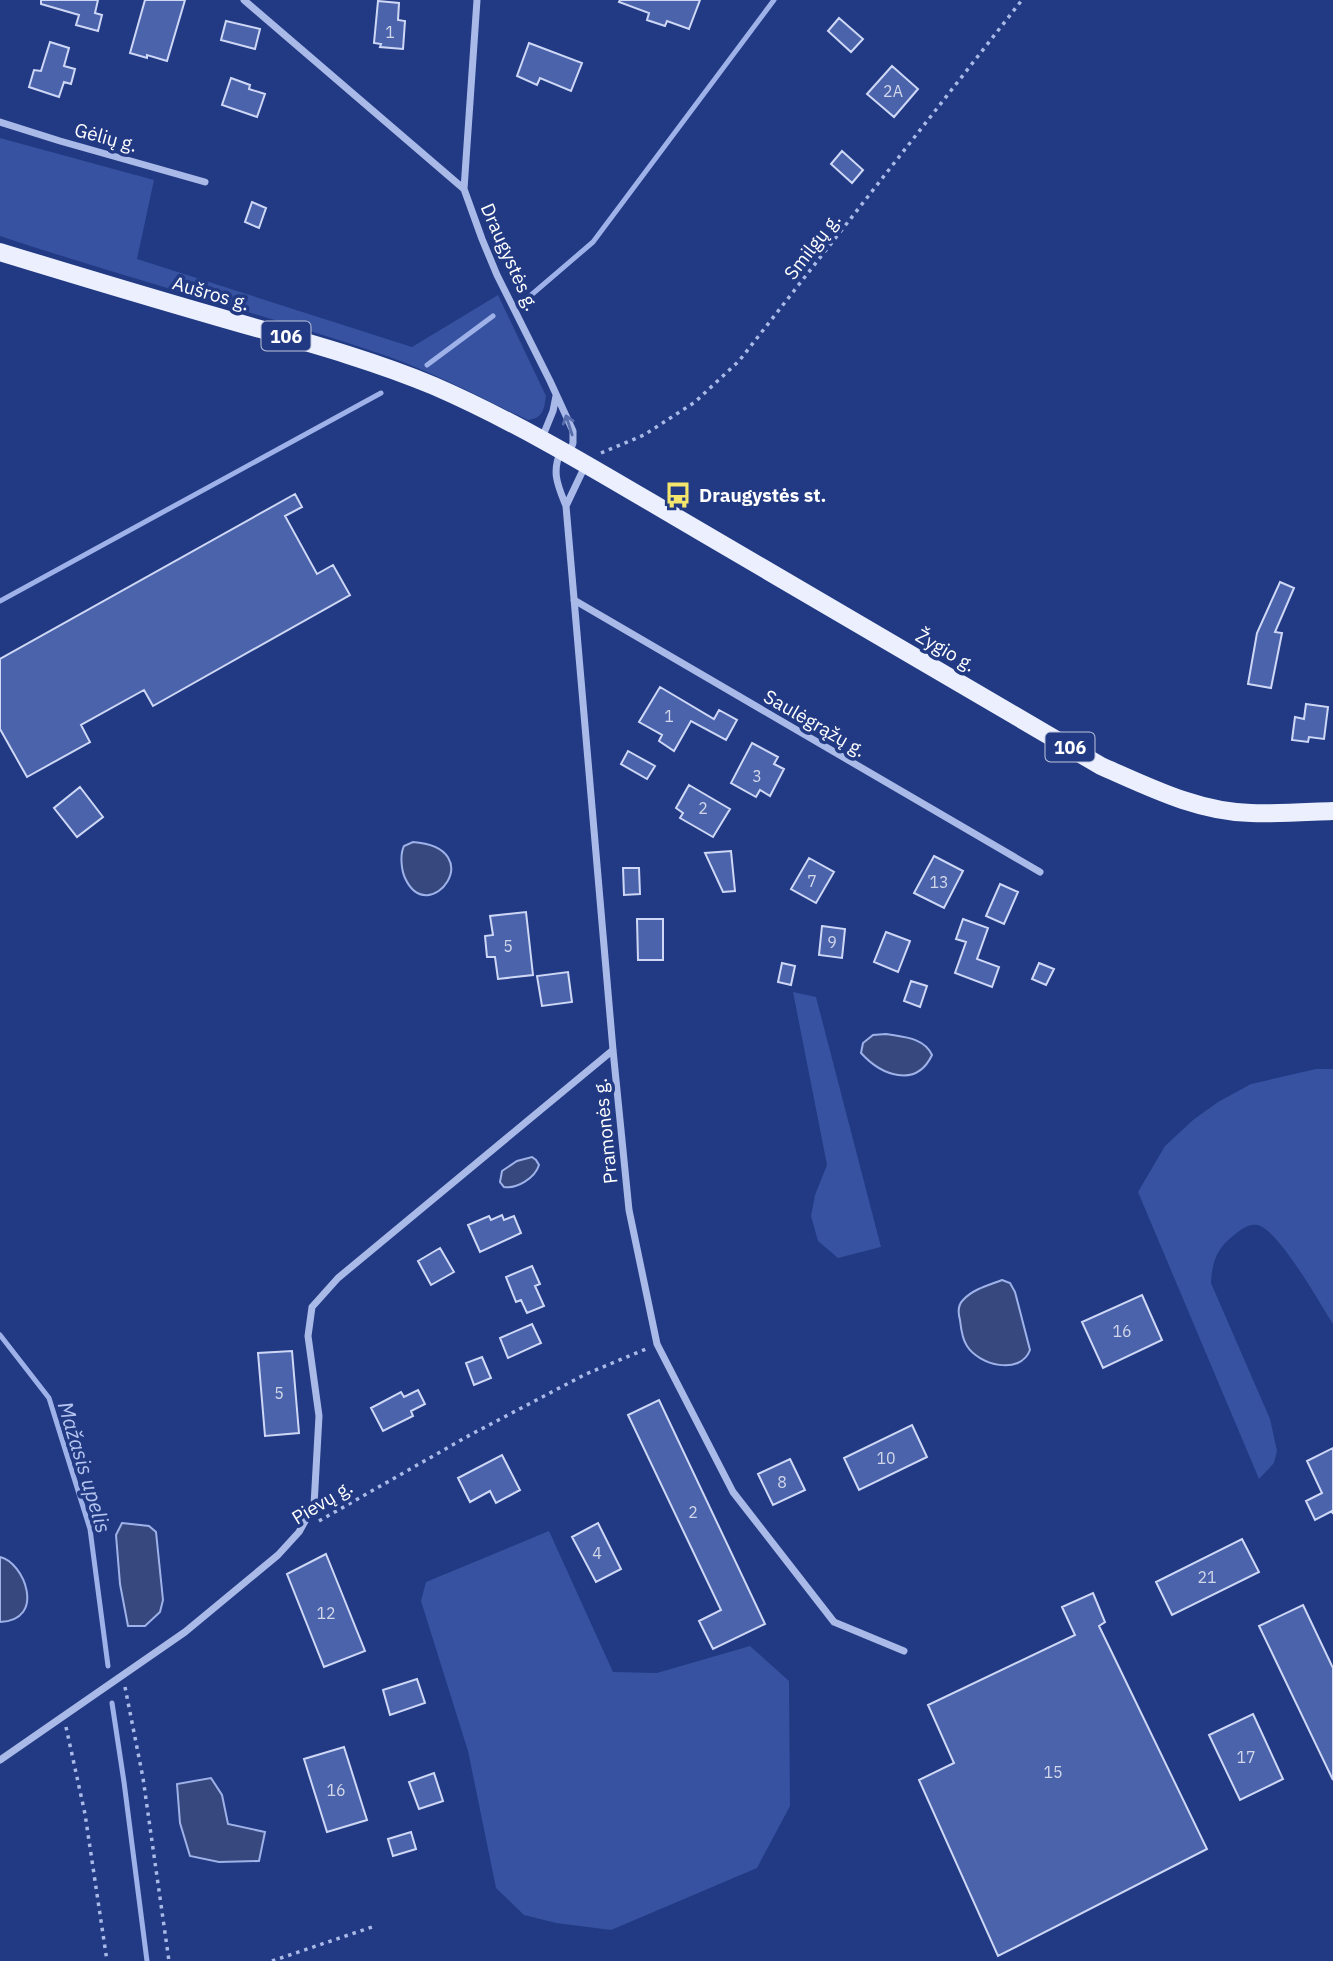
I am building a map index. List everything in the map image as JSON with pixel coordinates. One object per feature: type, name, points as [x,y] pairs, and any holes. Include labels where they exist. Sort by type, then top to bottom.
[{"type":"main road","name":"Aušros g.","points":[[0,251],[379,366],[432,385],[564,453]]},
{"type":"main road","name":"Žygio g.","points":[[564,453],[1101,766],[1160,792],[1207,807],[1250,813],[1333,811]]},
{"type":"street","points":[[244,0],[464,189]]},
{"type":"street","name":"Draugystės g.","points":[[477,0],[464,189],[497,275],[573,431],[573,443],[564,453]]},
{"type":"street","name":"Gėlių g.","points":[[0,122],[205,182]]},
{"type":"street","points":[[541,440],[554,411],[556,395]]},
{"type":"street","name":"Pramonės g.","points":[[564,453],[555,463],[555,474],[566,506],[629,1210],[657,1344],[733,1492],[834,1622],[904,1651]]},
{"type":"street","points":[[566,506],[586,465]]},
{"type":"street","name":"Saulėgrąžų g.","points":[[574,600],[1040,873]]},
{"type":"street","points":[[299,1532],[314,1505],[319,1416],[308,1336],[312,1307],[338,1278],[613,1050]]},
{"type":"street","name":"Pievų g.","points":[[0,1760],[185,1632],[278,1555],[299,1532]]},
{"type":"path","name":"Smilgų g.","points":[[586,465],[609,449],[644,435],[695,402],[739,361],[1022,0]]},
{"type":"path","name":"Pievų g.","points":[[299,1532],[470,1435],[574,1380],[657,1344]]},
{"type":"path","points":[[123,1674],[143,1778],[169,1961]]},
{"type":"path","points":[[64,1715],[85,1815],[107,1961]]},
{"type":"path","points":[[272,1961],[375,1926]]},
{"type":"shaded area","points":[[0,138],[154,180],[137,259],[412,347],[498,295],[546,396],[542,412],[528,420],[392,358],[0,236]]},
{"type":"shaded area","points":[[413,842],[436,847],[448,857],[451,870],[447,882],[439,891],[427,895],[415,892],[405,878],[403,849]]},
{"type":"shaded area","points":[[793,992],[816,997],[881,1247],[838,1258],[818,1241],[811,1216],[815,1195],[827,1165]]},
{"type":"shaded area","points":[[886,1034],[918,1041],[932,1055],[917,1072],[898,1075],[888,1072],[861,1053],[863,1043],[873,1035]]},
{"type":"shaded area","points":[[1316,1069],[1333,1069],[1333,1324],[1287,1252],[1266,1229],[1257,1225],[1244,1228],[1219,1251],[1212,1269],[1211,1283],[1270,1419],[1277,1451],[1274,1463],[1259,1479],[1138,1192],[1165,1146],[1193,1120],[1218,1102],[1251,1084]]},
{"type":"shaded area","points":[[532,1157],[539,1165],[534,1174],[520,1184],[504,1187],[500,1182],[502,1171],[517,1161]]},
{"type":"shaded area","points":[[1002,1280],[1010,1283],[1015,1292],[1030,1350],[1018,1363],[1009,1365],[990,1362],[973,1353],[964,1340],[959,1315],[960,1304],[967,1296]]},
{"type":"shaded area","points":[[122,1523],[149,1526],[156,1532],[163,1600],[160,1612],[145,1626],[128,1626],[120,1584],[116,1535]]},
{"type":"shaded area","points":[[549,1531],[613,1672],[657,1673],[750,1646],[789,1681],[790,1806],[757,1868],[611,1930],[556,1923],[524,1915],[496,1888],[468,1751],[421,1601],[426,1582]]},
{"type":"shaded area","points":[[0,1557],[9,1561],[23,1579],[27,1602],[23,1612],[14,1619],[0,1622]]},
{"type":"shaded area","points":[[211,1778],[222,1795],[228,1824],[265,1832],[259,1861],[219,1862],[190,1856],[180,1823],[177,1784]]},
{"type":"building","points":[[41,0],[98,0],[95,13],[102,15],[98,31],[76,25],[79,15],[41,4]]},
{"type":"building","points":[[145,0],[185,0],[167,61],[130,53]]},
{"type":"building","points":[[700,0],[689,29],[667,21],[665,26],[647,20],[649,13],[619,2]]},
{"type":"building","points":[[378,1],[399,3],[398,20],[405,21],[403,49],[380,47],[381,44],[374,43]]},
{"type":"building","points":[[839,18],[863,39],[851,52],[828,31]]},
{"type":"building","points":[[226,21],[260,29],[255,49],[221,40]]},
{"type":"building","points":[[50,42],[69,48],[64,66],[75,69],[71,84],[64,82],[59,97],[29,87],[34,70],[41,71]]},
{"type":"building","points":[[529,43],[582,63],[571,91],[540,78],[537,85],[517,76]]},
{"type":"building","points":[[892,66],[918,89],[894,117],[867,94]]},
{"type":"building","points":[[231,78],[250,85],[249,89],[265,94],[257,117],[222,105]]},
{"type":"building","points":[[842,151],[863,170],[852,183],[831,164]]},
{"type":"building","points":[[252,202],[266,208],[259,228],[245,222]]},
{"type":"building","points":[[295,494],[302,507],[285,516],[317,574],[333,565],[350,595],[153,706],[144,690],[81,725],[90,742],[27,777],[0,729],[0,659]]},
{"type":"building","points":[[1280,582],[1294,588],[1275,632],[1282,633],[1271,688],[1248,684],[1257,633]]},
{"type":"building","points":[[660,687],[714,719],[719,710],[737,720],[726,740],[691,721],[674,751],[659,741],[662,735],[639,722]]},
{"type":"building","points":[[1306,704],[1328,707],[1324,739],[1309,737],[1308,742],[1292,740],[1295,717],[1304,719]]},
{"type":"building","points":[[752,743],[778,757],[774,764],[784,769],[770,796],[760,790],[756,797],[731,783]]},
{"type":"building","points":[[628,751],[655,766],[647,779],[621,764]]},
{"type":"building","points":[[689,785],[730,809],[713,837],[680,818],[683,813],[676,808]]},
{"type":"building","points":[[80,787],[103,817],[77,837],[54,808]]},
{"type":"building","points":[[731,851],[735,891],[723,892],[705,853]]},
{"type":"building","points":[[934,856],[963,871],[944,908],[914,893]]},
{"type":"building","points":[[809,858],[834,872],[816,903],[791,889]]},
{"type":"building","points":[[623,868],[639,868],[640,894],[624,895]]},
{"type":"building","points":[[1000,884],[1018,892],[1004,924],[986,916]]},
{"type":"building","points":[[526,912],[533,975],[498,979],[495,957],[487,957],[485,936],[493,935],[490,916]]},
{"type":"building","points":[[637,919],[663,919],[663,960],[638,960]]},
{"type":"building","points":[[963,919],[988,928],[977,959],[999,967],[992,987],[955,973],[966,942],[956,939]]},
{"type":"building","points":[[822,926],[845,929],[842,958],[819,955]]},
{"type":"building","points":[[886,932],[910,941],[898,972],[874,962]]},
{"type":"building","points":[[782,963],[795,966],[791,985],[778,982]]},
{"type":"building","points":[[1039,963],[1054,969],[1046,985],[1032,979]]},
{"type":"building","points":[[568,972],[572,1002],[542,1006],[537,976]]},
{"type":"building","points":[[911,981],[927,986],[920,1007],[904,1001]]},
{"type":"building","points":[[502,1215],[504,1220],[514,1216],[521,1233],[480,1252],[468,1225],[489,1216],[491,1220]]},
{"type":"building","points":[[440,1248],[454,1272],[431,1285],[418,1261]]},
{"type":"building","points":[[532,1266],[540,1284],[535,1286],[544,1306],[527,1313],[521,1300],[516,1302],[506,1277]]},
{"type":"building","points":[[1142,1295],[1162,1340],[1103,1368],[1082,1322]]},
{"type":"building","points":[[532,1324],[541,1343],[508,1358],[500,1338]]},
{"type":"building","points":[[292,1351],[299,1433],[265,1436],[258,1353]]},
{"type":"building","points":[[482,1357],[491,1378],[474,1385],[466,1363]]},
{"type":"building","points":[[418,1390],[425,1404],[411,1411],[413,1416],[383,1431],[371,1408],[401,1392],[404,1397]]},
{"type":"building","points":[[659,1400],[765,1624],[713,1649],[699,1621],[721,1610],[628,1415]]},
{"type":"building","points":[[912,1425],[927,1457],[859,1490],[844,1458]]},
{"type":"building","points":[[1333,1448],[1333,1514],[1332,1511],[1315,1520],[1306,1501],[1322,1493],[1307,1461]]},
{"type":"building","points":[[502,1455],[520,1490],[496,1503],[490,1491],[470,1502],[458,1478]]},
{"type":"building","points":[[790,1459],[805,1490],[773,1505],[758,1474]]},
{"type":"building","points":[[598,1523],[621,1569],[596,1582],[572,1537]]},
{"type":"building","points":[[1242,1539],[1259,1572],[1172,1615],[1156,1582]]},
{"type":"building","points":[[326,1554],[365,1651],[324,1667],[287,1574]]},
{"type":"building","points":[[1093,1593],[1105,1622],[1099,1626],[1207,1849],[998,1956],[919,1780],[954,1763],[928,1705],[1075,1635],[1062,1607]]},
{"type":"building","points":[[1303,1605],[1333,1668],[1333,1780],[1259,1626]]},
{"type":"building","points":[[417,1679],[425,1703],[390,1715],[383,1690]]},
{"type":"building","points":[[1253,1714],[1283,1779],[1240,1800],[1209,1735]]},
{"type":"building","points":[[344,1747],[367,1820],[327,1832],[304,1759]]},
{"type":"building","points":[[434,1773],[443,1801],[419,1809],[409,1782]]},
{"type":"building","points":[[411,1832],[416,1849],[393,1856],[388,1839]]},
{"type":"waterway","points":[[530,296],[593,242],[774,0]]},
{"type":"waterway","points":[[427,365],[493,316]]},
{"type":"waterway","points":[[0,601],[381,393]]},
{"type":"waterway","name":"Mažasis upelis","points":[[0,1335],[49,1398],[90,1529],[108,1666]]},
{"type":"waterway","name":"Mažasis upelis","points":[[112,1703],[147,1961]]},
{"type":"place","name":"Draugystės st.","points":[[678,495]]}]
